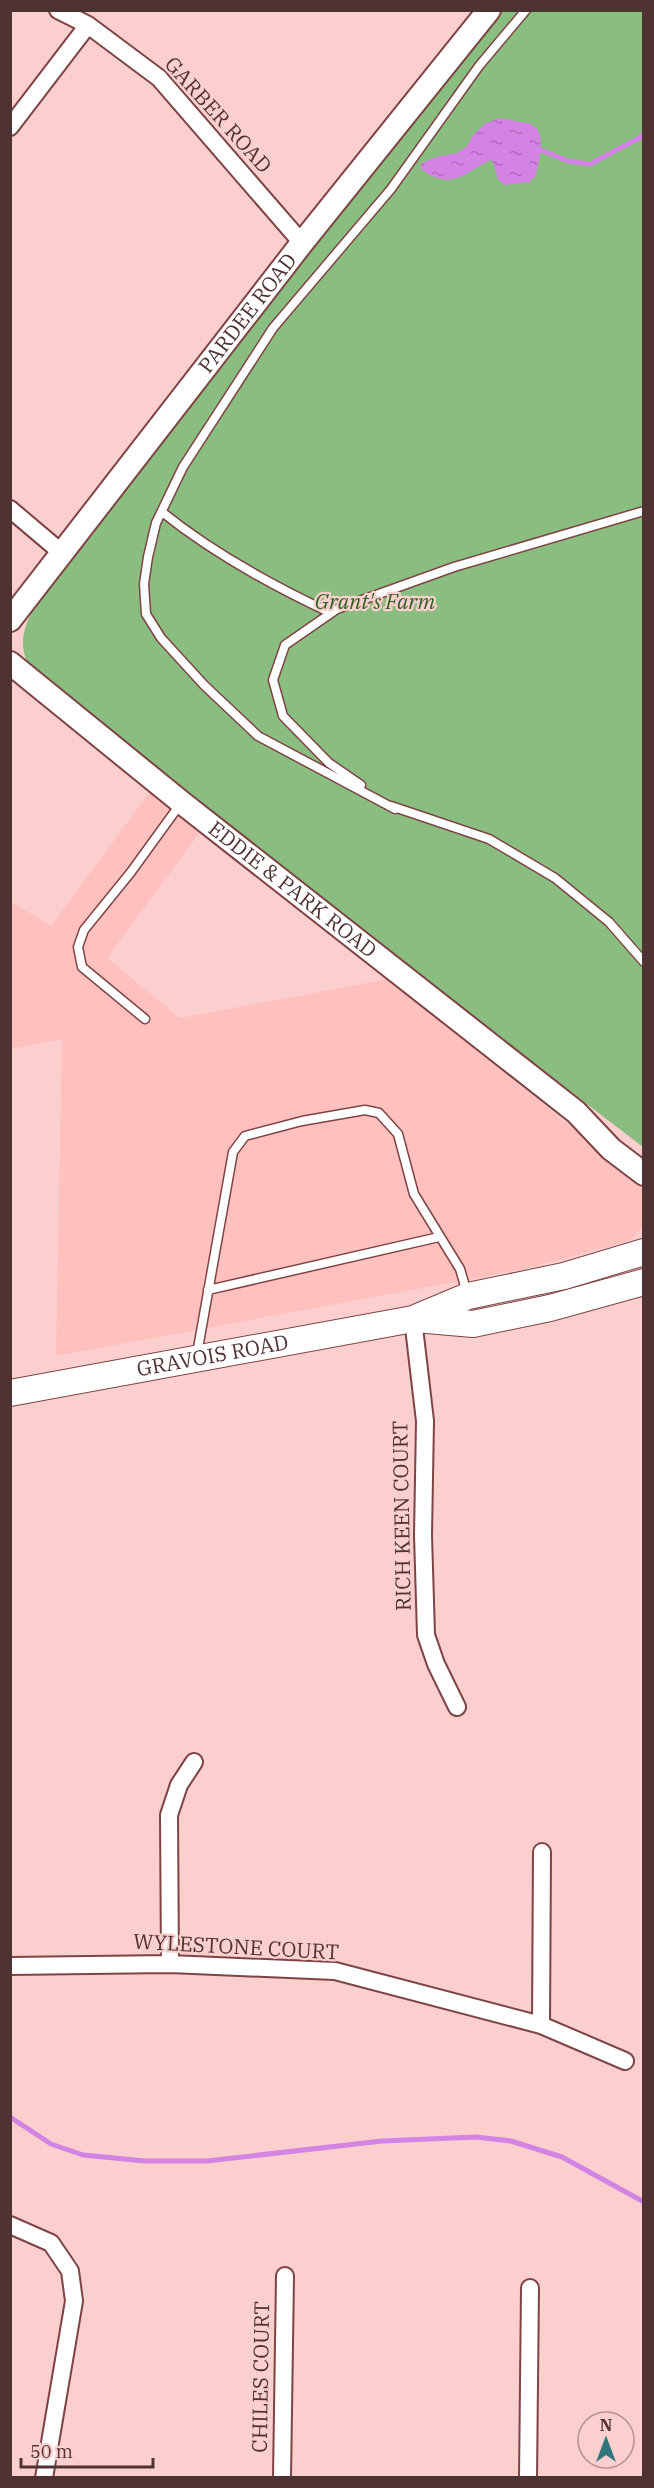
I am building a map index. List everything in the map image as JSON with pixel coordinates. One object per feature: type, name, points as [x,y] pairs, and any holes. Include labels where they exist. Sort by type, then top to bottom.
[{"type":"main road","name":"GRAVOIS ROAD","points":[[10,1393],[413,1319],[468,1296],[564,1276],[642,1251]]},
{"type":"main road","name":"GRAVOIS ROAD","points":[[413,1319],[472,1324],[550,1308],[644,1282]]},
{"type":"street","name":"GARBER ROAD","points":[[58,10],[88,25],[159,78],[302,243]]},
{"type":"street","name":"PARDEE ROAD","points":[[10,620],[482,15]]},
{"type":"street","points":[[10,127],[88,25]]},
{"type":"street","points":[[10,509],[62,552]]},
{"type":"street","name":"EDDIE & PARK ROAD","points":[[10,663],[181,802],[576,1112],[611,1149],[644,1174]]},
{"type":"street","name":"EDDIE & PARK ROAD","points":[[576,1112],[617,1135],[644,1156]]},
{"type":"street","name":"RICH KEEN COURT","points":[[413,1319],[424,1421],[423,1535],[426,1635],[436,1664],[457,1707]]},
{"type":"street","points":[[170,1964],[169,1815],[179,1785],[194,1762]]},
{"type":"street","points":[[541,2025],[542,1852]]},
{"type":"street","name":"WYLESTONE COURT","points":[[10,1966],[170,1964],[334,1971],[541,2025],[625,2061]]},
{"type":"street","points":[[10,2225],[51,2243],[70,2271],[74,2301],[44,2478]]},
{"type":"street","name":"CHILES COURT","points":[[282,2478],[285,2276]]},
{"type":"street","points":[[528,2478],[530,2288]]},
{"type":"lane","points":[[526,10],[479,66],[391,189],[273,328],[183,467],[156,523],[144,584],[146,614],[161,638],[258,736],[395,809],[489,839],[555,878],[609,922],[644,962]]},
{"type":"lane","points":[[395,809],[329,763],[283,716],[273,680],[285,645],[337,609],[454,567],[644,511]]},
{"type":"lane","points":[[162,512],[196,539],[239,565],[331,613]]},
{"type":"lane","points":[[145,1019],[82,967],[78,947],[84,930],[131,872],[181,802]]},
{"type":"lane","points":[[197,1357],[232,1152],[245,1136],[302,1121],[365,1110],[379,1113],[398,1134],[414,1194],[460,1269],[468,1296]]},
{"type":"lane","points":[[208,1290],[439,1237]]},
{"type":"shaded area","points":[[152,789],[200,832],[107,958],[180,1018],[388,979],[643,1185],[642,1228],[629,1241],[525,1269],[56,1356],[62,1039],[11,1049],[10,901],[51,926]]},
{"type":"green space","name":"Grant's Farm","points":[[497,11],[643,11],[643,1147],[410,969],[180,788],[28,664],[23,649],[25,628],[35,606],[206,382]]},
{"type":"water","points":[[500,118],[531,124],[538,130],[541,139],[540,156],[536,175],[530,182],[504,185],[498,179],[493,162],[490,160],[464,175],[448,180],[440,179],[420,168],[422,163],[436,157],[457,153],[466,147],[474,134],[486,123]]},
{"type":"waterway","points":[[541,150],[568,161],[590,164],[641,137],[644,133]]},
{"type":"waterway","points":[[10,2117],[51,2144],[83,2155],[145,2161],[207,2161],[382,2141],[476,2137],[511,2141],[562,2157],[644,2202]]}]
